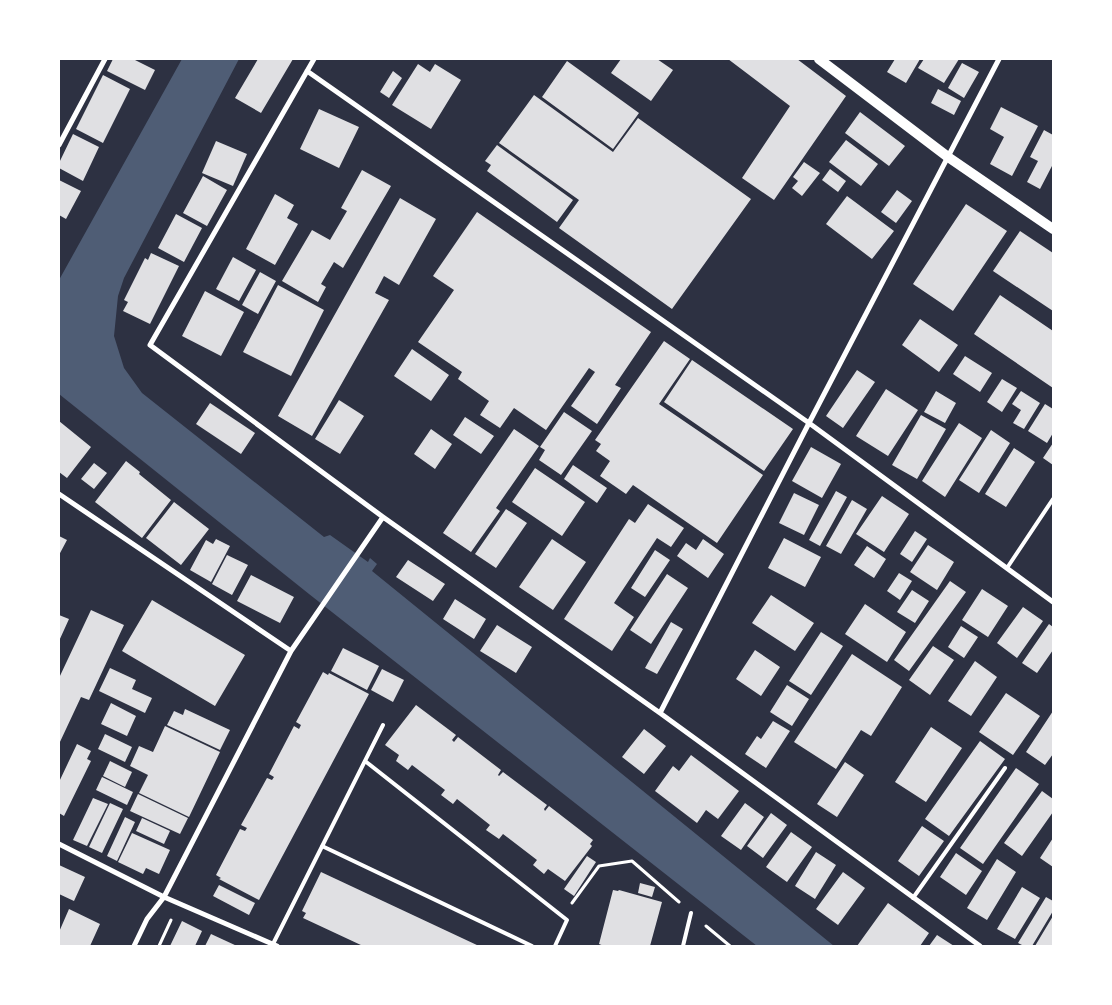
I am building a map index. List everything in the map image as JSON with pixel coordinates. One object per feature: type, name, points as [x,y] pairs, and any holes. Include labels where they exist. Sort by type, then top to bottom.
[{"type":"main road","points":[[820,59],[948,157],[1053,229]]},
{"type":"street","points":[[59,145],[105,59]]},
{"type":"street","points":[[314,59],[150,345],[384,517],[660,713],[980,946]]},
{"type":"street","points":[[660,713],[999,59]]},
{"type":"street","points":[[307,71],[809,423],[1053,602]]},
{"type":"street","points":[[59,494],[291,651]]},
{"type":"street","points":[[134,946],[147,919],[164,897],[291,651],[384,517]]},
{"type":"street","points":[[59,844],[164,897],[275,945]]},
{"type":"lane","points":[[1007,568],[1053,499]]},
{"type":"lane","points":[[275,945],[383,725]]},
{"type":"lane","points":[[365,761],[567,920],[555,946]]},
{"type":"lane","points":[[913,898],[1005,768]]},
{"type":"lane","points":[[322,846],[532,946]]},
{"type":"lane","points":[[683,946],[691,913]]},
{"type":"path","points":[[562,916],[600,866],[632,862],[730,946]]},
{"type":"path","points":[[159,946],[179,903]]},
{"type":"water","points":[[182,59],[239,59],[124,278],[118,296],[114,336],[124,368],[142,393],[324,537],[330,535],[368,562],[370,558],[377,564],[372,571],[834,946],[757,946],[309,594],[59,394],[59,280]]},
{"type":"building","points":[[113,59],[133,59],[155,70],[145,90],[107,71]]},
{"type":"building","points":[[258,59],[293,59],[261,113],[235,98]]},
{"type":"building","points":[[621,59],[657,59],[673,70],[651,101],[611,73]]},
{"type":"building","points":[[728,59],[797,59],[846,96],[774,200],[742,178],[790,106]]},
{"type":"building","points":[[895,59],[920,59],[906,83],[887,72]]},
{"type":"building","points":[[924,59],[959,59],[944,83],[918,68]]},
{"type":"building","points":[[567,61],[639,113],[613,149],[542,97]]},
{"type":"building","points":[[962,63],[979,72],[964,98],[948,88]]},
{"type":"building","points":[[418,64],[430,72],[435,64],[461,80],[431,129],[392,105]]},
{"type":"building","points":[[393,71],[402,78],[389,98],[380,92]]},
{"type":"building","points":[[103,75],[130,89],[103,143],[76,129]]},
{"type":"building","points":[[938,89],[961,101],[954,115],[931,103]]},
{"type":"building","points":[[534,95],[613,152],[638,118],[751,199],[672,309],[559,228],[579,200],[499,143]]},
{"type":"building","points":[[1001,107],[1038,126],[1012,176],[990,164],[1004,137],[990,129]]},
{"type":"building","points":[[319,109],[359,127],[339,168],[300,149]]},
{"type":"building","points":[[860,112],[905,146],[889,166],[845,133]]},
{"type":"building","points":[[1044,130],[1053,135],[1053,164],[1040,189],[1027,182],[1038,161],[1030,157]]},
{"type":"building","points":[[73,134],[99,147],[83,181],[59,168],[59,163]]},
{"type":"building","points":[[846,140],[878,164],[861,186],[829,162]]},
{"type":"building","points":[[216,141],[247,154],[233,186],[202,173]]},
{"type":"building","points":[[497,145],[573,200],[557,222],[487,171],[491,165],[485,161]]},
{"type":"building","points":[[804,162],[820,173],[802,196],[792,188],[798,181],[793,177]]},
{"type":"building","points":[[830,169],[846,181],[838,192],[822,180]]},
{"type":"building","points":[[362,170],[391,186],[343,268],[334,262],[321,284],[326,287],[318,302],[282,281],[312,230],[330,240],[347,211],[341,208]]},
{"type":"building","points":[[203,176],[227,190],[207,226],[183,213]]},
{"type":"building","points":[[59,180],[81,191],[66,219],[59,215]]},
{"type":"building","points":[[897,190],[912,201],[896,223],[881,212]]},
{"type":"building","points":[[275,194],[294,205],[287,218],[298,224],[275,265],[246,249]]},
{"type":"building","points":[[847,196],[894,231],[872,259],[826,224]]},
{"type":"building","points":[[400,198],[436,219],[399,285],[384,276],[375,293],[389,300],[312,436],[278,416]]},
{"type":"building","points":[[966,204],[1007,231],[953,311],[913,284]]},
{"type":"building","points":[[477,212],[651,332],[615,385],[621,388],[597,424],[571,406],[595,372],[589,368],[546,430],[514,408],[500,428],[480,415],[489,401],[458,379],[462,372],[418,342],[454,290],[433,276]]},
{"type":"building","points":[[176,214],[202,228],[184,262],[158,248]]},
{"type":"building","points":[[1020,231],[1053,253],[1053,311],[993,271]]},
{"type":"building","points":[[151,253],[179,266],[150,324],[123,311],[128,302],[124,300],[145,258],[148,260]]},
{"type":"building","points":[[233,257],[256,270],[239,301],[216,289]]},
{"type":"building","points":[[260,272],[276,281],[258,314],[242,305]]},
{"type":"building","points":[[278,285],[324,310],[291,376],[243,352]]},
{"type":"building","points":[[205,291],[244,312],[221,356],[182,336]]},
{"type":"building","points":[[1000,295],[1053,331],[1053,388],[974,334]]},
{"type":"building","points":[[920,319],[958,345],[939,372],[902,345]]},
{"type":"building","points":[[664,341],[690,359],[659,404],[763,475],[717,543],[633,485],[626,494],[600,476],[610,461],[596,451],[601,444],[595,440]]},
{"type":"building","points":[[412,349],[449,375],[431,401],[394,376]]},
{"type":"building","points":[[965,356],[992,373],[980,392],[953,374]]},
{"type":"building","points":[[692,360],[793,429],[764,471],[664,402]]},
{"type":"building","points":[[857,370],[875,382],[843,428],[826,416]]},
{"type":"building","points":[[1002,379],[1017,388],[1002,412],[987,402]]},
{"type":"building","points":[[886,389],[918,410],[888,456],[856,436]]},
{"type":"building","points":[[936,391],[956,403],[945,423],[924,412]]},
{"type":"building","points":[[1021,391],[1040,403],[1024,429],[1013,423],[1021,410],[1012,404]]},
{"type":"building","points":[[339,400],[364,416],[340,454],[315,439]]},
{"type":"building","points":[[210,403],[255,433],[241,454],[196,424]]},
{"type":"building","points":[[1045,404],[1053,409],[1053,433],[1047,443],[1028,431]]},
{"type":"building","points":[[564,412],[592,431],[561,475],[539,460],[545,450],[540,447]]},
{"type":"building","points":[[921,415],[946,429],[917,479],[892,465]]},
{"type":"building","points":[[465,417],[494,436],[481,454],[453,435]]},
{"type":"building","points":[[59,421],[91,447],[67,478],[59,472]]},
{"type":"building","points":[[959,423],[982,438],[945,497],[922,481]]},
{"type":"building","points":[[431,429],[452,444],[435,469],[414,454]]},
{"type":"building","points":[[514,429],[539,446],[496,508],[500,511],[471,552],[443,533]]},
{"type":"building","points":[[991,430],[1010,443],[979,493],[959,480]]},
{"type":"building","points":[[1053,443],[1053,465],[1043,458]]},
{"type":"building","points":[[811,447],[841,464],[822,498],[792,481]]},
{"type":"building","points":[[1014,448],[1035,462],[1006,507],[985,494]]},
{"type":"building","points":[[126,461],[171,500],[142,538],[95,502]]},
{"type":"building","points":[[94,463],[107,473],[94,489],[81,479]]},
{"type":"building","points":[[573,465],[607,488],[597,503],[564,479]]},
{"type":"building","points":[[535,468],[585,502],[562,536],[512,502]]},
{"type":"building","points":[[836,491],[847,497],[820,546],[809,540]]},
{"type":"building","points":[[794,493],[819,505],[804,535],[779,523]]},
{"type":"building","points":[[882,496],[909,514],[884,552],[856,534]]},
{"type":"building","points":[[852,500],[867,509],[841,554],[826,546]]},
{"type":"building","points":[[174,502],[209,529],[181,565],[146,538]]},
{"type":"building","points":[[648,504],[684,528],[671,547],[657,538],[614,603],[634,617],[612,651],[564,619],[629,519],[635,523]]},
{"type":"building","points":[[506,509],[527,523],[496,568],[475,554]]},
{"type":"building","points":[[915,531],[927,539],[912,562],[900,554]]},
{"type":"building","points":[[59,536],[67,540],[59,555]]},
{"type":"building","points":[[784,538],[821,557],[805,587],[768,568]]},
{"type":"building","points":[[216,539],[230,546],[211,582],[190,570],[206,540],[213,544]]},
{"type":"building","points":[[552,539],[586,562],[553,610],[519,587]]},
{"type":"building","points":[[703,539],[724,554],[708,578],[677,556],[686,543],[696,550]]},
{"type":"building","points":[[928,545],[954,562],[937,590],[910,572]]},
{"type":"building","points":[[867,546],[886,559],[874,578],[854,565]]},
{"type":"building","points":[[655,550],[670,560],[645,597],[631,588]]},
{"type":"building","points":[[227,555],[248,565],[232,595],[212,584]]},
{"type":"building","points":[[408,560],[445,584],[433,601],[396,577]]},
{"type":"building","points":[[899,573],[912,581],[900,600],[887,591]]},
{"type":"building","points":[[667,574],[688,588],[651,644],[630,630]]},
{"type":"building","points":[[251,575],[294,597],[280,623],[237,601]]},
{"type":"building","points":[[950,581],[966,592],[909,671],[894,660]]},
{"type":"building","points":[[982,589],[1008,606],[988,637],[962,620]]},
{"type":"building","points":[[912,590],[929,601],[915,623],[897,612]]},
{"type":"building","points":[[771,595],[814,623],[795,651],[752,623]]},
{"type":"building","points":[[455,599],[486,619],[474,639],[443,619]]},
{"type":"building","points":[[152,600],[245,655],[215,706],[122,651]]},
{"type":"building","points":[[865,604],[906,632],[887,662],[845,634]]},
{"type":"building","points":[[1023,607],[1043,621],[1017,658],[997,643]]},
{"type":"building","points":[[91,610],[124,625],[89,700],[81,697],[59,744],[59,678]]},
{"type":"building","points":[[59,615],[69,619],[59,641]]},
{"type":"building","points":[[671,622],[683,629],[657,674],[645,668]]},
{"type":"building","points":[[1049,624],[1053,627],[1053,650],[1037,673],[1022,663]]},
{"type":"building","points":[[497,625],[532,647],[516,673],[480,651]]},
{"type":"building","points":[[961,626],[978,637],[964,658],[948,647]]},
{"type":"building","points":[[821,632],[843,646],[811,695],[789,681]]},
{"type":"building","points":[[933,646],[954,660],[930,695],[909,680]]},
{"type":"building","points":[[343,648],[379,666],[367,690],[331,671]]},
{"type":"building","points":[[755,650],[780,667],[761,696],[736,679]]},
{"type":"building","points":[[852,654],[902,687],[871,736],[861,730],[836,769],[794,742]]},
{"type":"building","points":[[975,661],[997,677],[971,716],[948,701]]},
{"type":"building","points":[[110,668],[136,680],[132,689],[152,698],[145,713],[99,691]]},
{"type":"building","points":[[382,669],[404,680],[393,702],[371,690]]},
{"type":"building","points":[[323,672],[328,675],[329,673],[369,694],[259,900],[219,879],[221,878],[216,875],[240,829],[245,831],[247,828],[241,825],[267,778],[272,780],[274,777],[269,774],[294,726],[299,729],[301,725],[296,722]]},
{"type":"building","points":[[787,685],[809,699],[792,726],[770,712]]},
{"type":"building","points":[[1006,693],[1040,716],[1013,755],[979,732]]},
{"type":"building","points":[[111,703],[136,716],[127,736],[101,724]]},
{"type":"building","points":[[416,705],[456,735],[452,740],[454,742],[458,737],[501,770],[499,776],[503,772],[547,805],[544,809],[545,811],[549,806],[593,840],[590,844],[592,846],[565,881],[548,869],[544,874],[533,865],[537,860],[503,834],[499,839],[486,830],[490,825],[457,799],[453,804],[441,795],[445,790],[412,765],[408,770],[396,761],[399,755],[385,745]]},
{"type":"building","points":[[185,709],[230,730],[220,750],[167,725],[174,711],[183,715]]},
{"type":"building","points":[[1053,711],[1053,754],[1045,765],[1026,752]]},
{"type":"building","points":[[773,721],[790,731],[766,768],[745,754],[757,736],[761,739]]},
{"type":"building","points":[[165,726],[220,752],[189,817],[139,793],[148,775],[130,766],[139,746],[153,752]]},
{"type":"building","points":[[931,727],[962,748],[926,802],[895,782]]},
{"type":"building","points":[[644,729],[666,746],[644,774],[622,757]]},
{"type":"building","points":[[105,734],[132,747],[125,762],[98,749]]},
{"type":"building","points":[[980,741],[1005,759],[949,836],[925,819]]},
{"type":"building","points":[[77,744],[91,751],[87,759],[91,761],[64,816],[59,813],[59,782]]},
{"type":"building","points":[[691,755],[739,791],[718,819],[706,810],[697,823],[655,791],[673,766],[679,771]]},
{"type":"building","points":[[110,761],[132,772],[125,787],[103,776]]},
{"type":"building","points":[[845,762],[864,775],[837,817],[817,804]]},
{"type":"building","points":[[1016,768],[1039,784],[983,864],[960,848]]},
{"type":"building","points":[[102,777],[133,792],[127,805],[96,790]]},
{"type":"building","points":[[1042,791],[1053,799],[1053,812],[1022,856],[1004,843]]},
{"type":"building","points":[[138,794],[188,818],[180,834],[130,811]]},
{"type":"building","points":[[93,798],[108,804],[87,846],[73,840]]},
{"type":"building","points":[[110,803],[123,809],[102,853],[89,847]]},
{"type":"building","points":[[745,803],[764,817],[741,850],[721,836]]},
{"type":"building","points":[[771,813],[787,825],[763,858],[747,846]]},
{"type":"building","points":[[125,817],[135,822],[117,861],[107,856]]},
{"type":"building","points":[[142,818],[170,831],[164,844],[136,831]]},
{"type":"building","points":[[922,826],[944,841],[919,876],[898,861]]},
{"type":"building","points":[[791,832],[812,847],[787,882],[766,867]]},
{"type":"building","points":[[132,833],[170,850],[159,874],[146,868],[143,874],[118,862]]},
{"type":"building","points":[[1053,838],[1053,867],[1040,858]]},
{"type":"building","points":[[816,852],[836,865],[815,899],[795,886]]},
{"type":"building","points":[[956,853],[982,871],[966,895],[940,877]]},
{"type":"building","points":[[587,856],[596,862],[574,896],[564,889]]},
{"type":"building","points":[[997,859],[1016,872],[987,920],[967,908]]},
{"type":"building","points":[[59,865],[85,877],[74,901],[59,894]]},
{"type":"building","points":[[321,872],[479,946],[363,946],[303,918],[306,913],[302,911]]},
{"type":"building","points":[[843,872],[865,888],[838,925],[816,909]]},
{"type":"building","points":[[640,883],[655,887],[652,897],[638,893]]},
{"type":"building","points":[[219,885],[255,903],[249,915],[213,896]]},
{"type":"building","points":[[1022,887],[1040,898],[1015,939],[997,929]]},
{"type":"building","points":[[613,890],[662,902],[650,946],[604,946],[599,944]]},
{"type":"building","points":[[1046,897],[1053,901],[1053,911],[1032,946],[1024,946],[1018,943]]},
{"type":"building","points":[[888,903],[929,933],[920,946],[857,946]]},
{"type":"building","points":[[69,909],[100,924],[90,946],[59,946],[59,932]]},
{"type":"building","points":[[1053,916],[1053,946],[1035,946]]},
{"type":"building","points":[[182,921],[202,931],[195,946],[170,946]]},
{"type":"building","points":[[211,934],[237,946],[205,946]]},
{"type":"building","points":[[937,935],[954,946],[929,946]]}]
